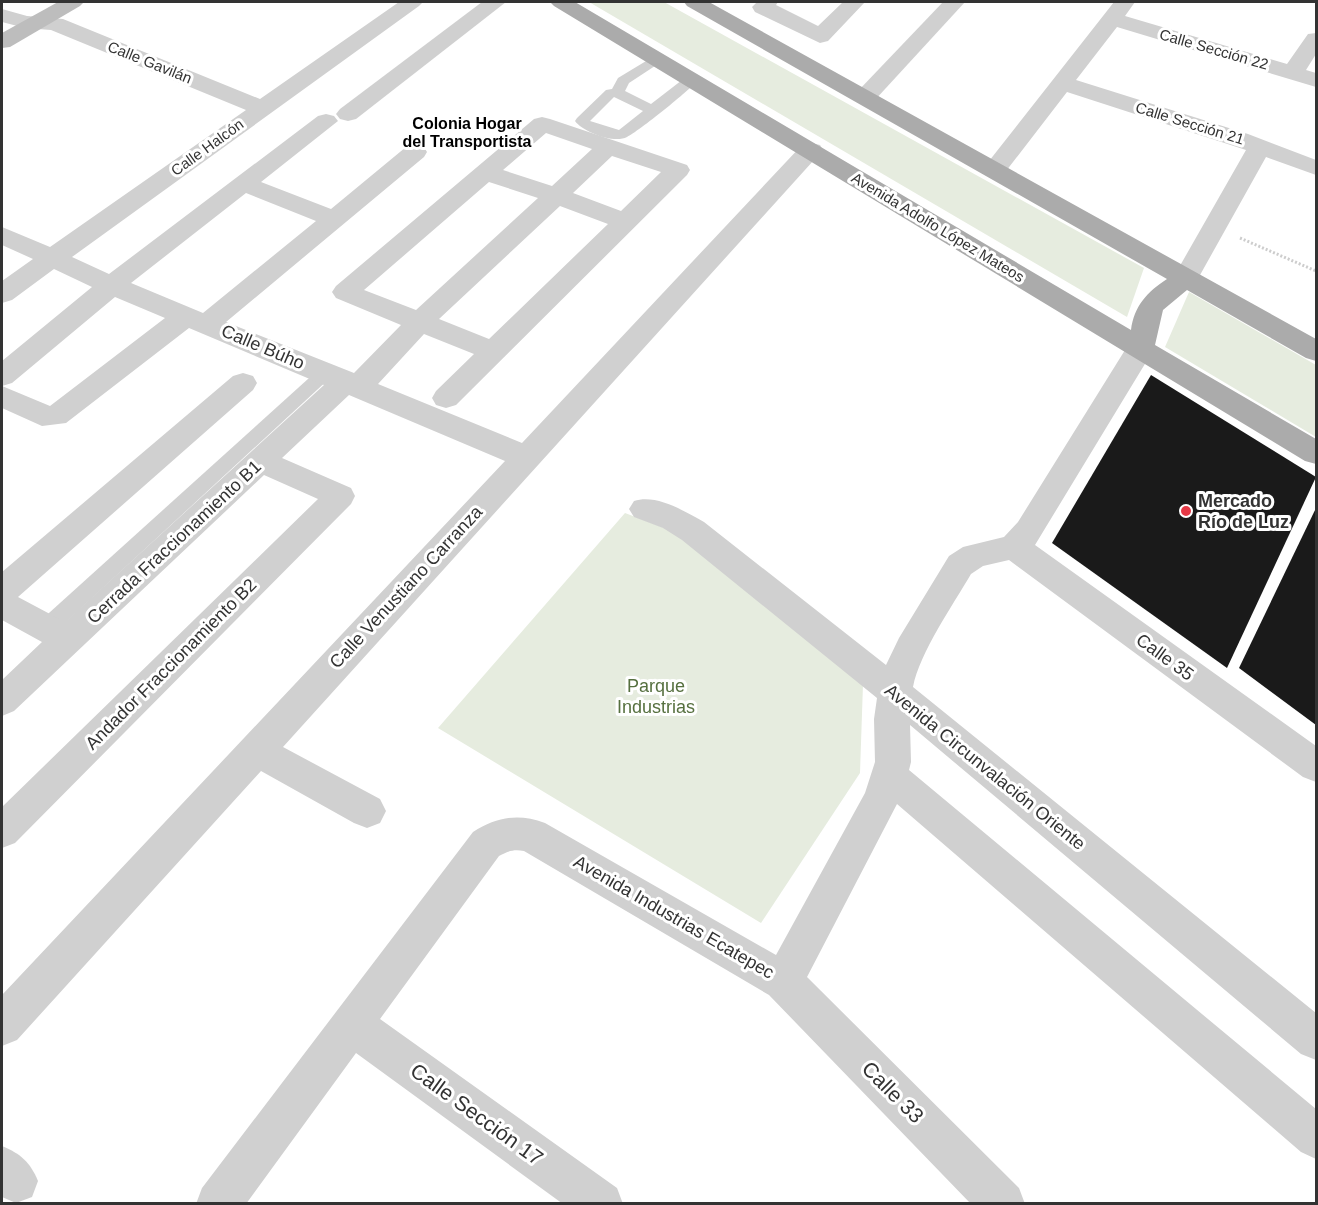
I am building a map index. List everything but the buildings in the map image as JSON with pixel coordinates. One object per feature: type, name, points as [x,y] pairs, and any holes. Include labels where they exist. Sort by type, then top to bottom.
[{"type":"main road","name":"Avenida Adolfo López Mateos","points":[[561,2],[1317,453]]},
{"type":"main road","points":[[694,2],[866,96],[1186,279],[1317,351]]},
{"type":"main road","points":[[1140,349],[1145,336],[1146,317],[1151,306],[1167,290],[1186,279]]},
{"type":"street","points":[[2,42],[72,2]]},
{"type":"street","name":"Calle Halcón","points":[[2,294],[412,2]]},
{"type":"street","points":[[2,376],[111,285],[244,184],[495,2]]},
{"type":"street","points":[[765,4],[796,14],[820,36],[854,2]]},
{"type":"street","points":[[866,96],[954,2]]},
{"type":"street","points":[[994,170],[1118,10]]},
{"type":"street","name":"Calle Sección 22","points":[[1118,10],[1317,80]]},
{"type":"street","points":[[762,39],[796,14]]},
{"type":"street","name":"Calle Gavilán","points":[[2,15],[17,21],[55,24],[262,108]]},
{"type":"street","points":[[1294,72],[1317,39]]},
{"type":"street","name":"Calle Sección 21","points":[[1061,83],[1260,146],[1317,168]]},
{"type":"street","points":[[446,398],[678,170],[542,124],[345,292],[492,351]]},
{"type":"street","name":"Cerrada Fraccionamiento B1","points":[[2,701],[57,634],[261,460],[343,380],[419,323],[609,146]]},
{"type":"street","points":[[1186,279],[1260,146]]},
{"type":"street","name":"Calle Venustiano Carranza","points":[[2,1025],[811,150]]},
{"type":"street","points":[[2,396],[42,416],[56,416],[197,320],[335,219],[415,152]]},
{"type":"street","points":[[485,172],[624,221]]},
{"type":"street","points":[[244,184],[335,219]]},
{"type":"street","name":"Calle Búho","points":[[2,235],[111,285],[526,457]]},
{"type":"street","points":[[1014,547],[1029,531],[1140,349]]},
{"type":"street","points":[[2,591],[243,383]]},
{"type":"street","name":"Andador Fraccionamiento B2","points":[[5,823],[340,496],[261,460]]},
{"type":"street","name":"Avenida Circunvalación Oriente","points":[[645,509],[674,520],[693,531],[895,692],[1317,1040]]},
{"type":"street","name":"Avenida Industrias Ecatepec","points":[[218,1203],[486,844],[512,832],[532,835],[783,981],[882,797],[890,776],[893,762],[892,719],[895,692],[904,662],[960,565],[974,556],[1014,547]]},
{"type":"street","name":"Calle 35","points":[[1014,547],[1317,766]]},
{"type":"street","points":[[2,604],[57,634]]},
{"type":"street","points":[[256,750],[368,811]]},
{"type":"street","points":[[890,776],[1317,1137]]},
{"type":"street","name":"Calle 33","points":[[783,981],[1003,1203]]},
{"type":"street","name":"Calle Sección 17","points":[[353,1025],[601,1203]]},
{"type":"lane","points":[[617,93],[623,81],[656,59]]},
{"type":"lane","points":[[652,110],[617,93],[608,95],[583,118],[582,123],[611,134],[622,134],[691,80]]},
{"type":"lane","points":[[57,634],[343,380]]},
{"type":"path","points":[[1214,226],[1317,271]]},
{"type":"green space","points":[[589,2],[664,2],[1144,268],[1127,317]]},
{"type":"green space","points":[[1189,292],[1316,365],[1316,437],[1165,347]]},
{"type":"green space","name":"Parque Industrias","points":[[625,513],[675,532],[863,684],[860,773],[761,923],[438,728]]},
{"type":"place","name":"Mercado Río de Luz","points":[[1186,511]]},
{"type":"district","name":"Colonia Hogar del Transportista","points":[[467,132]]}]
